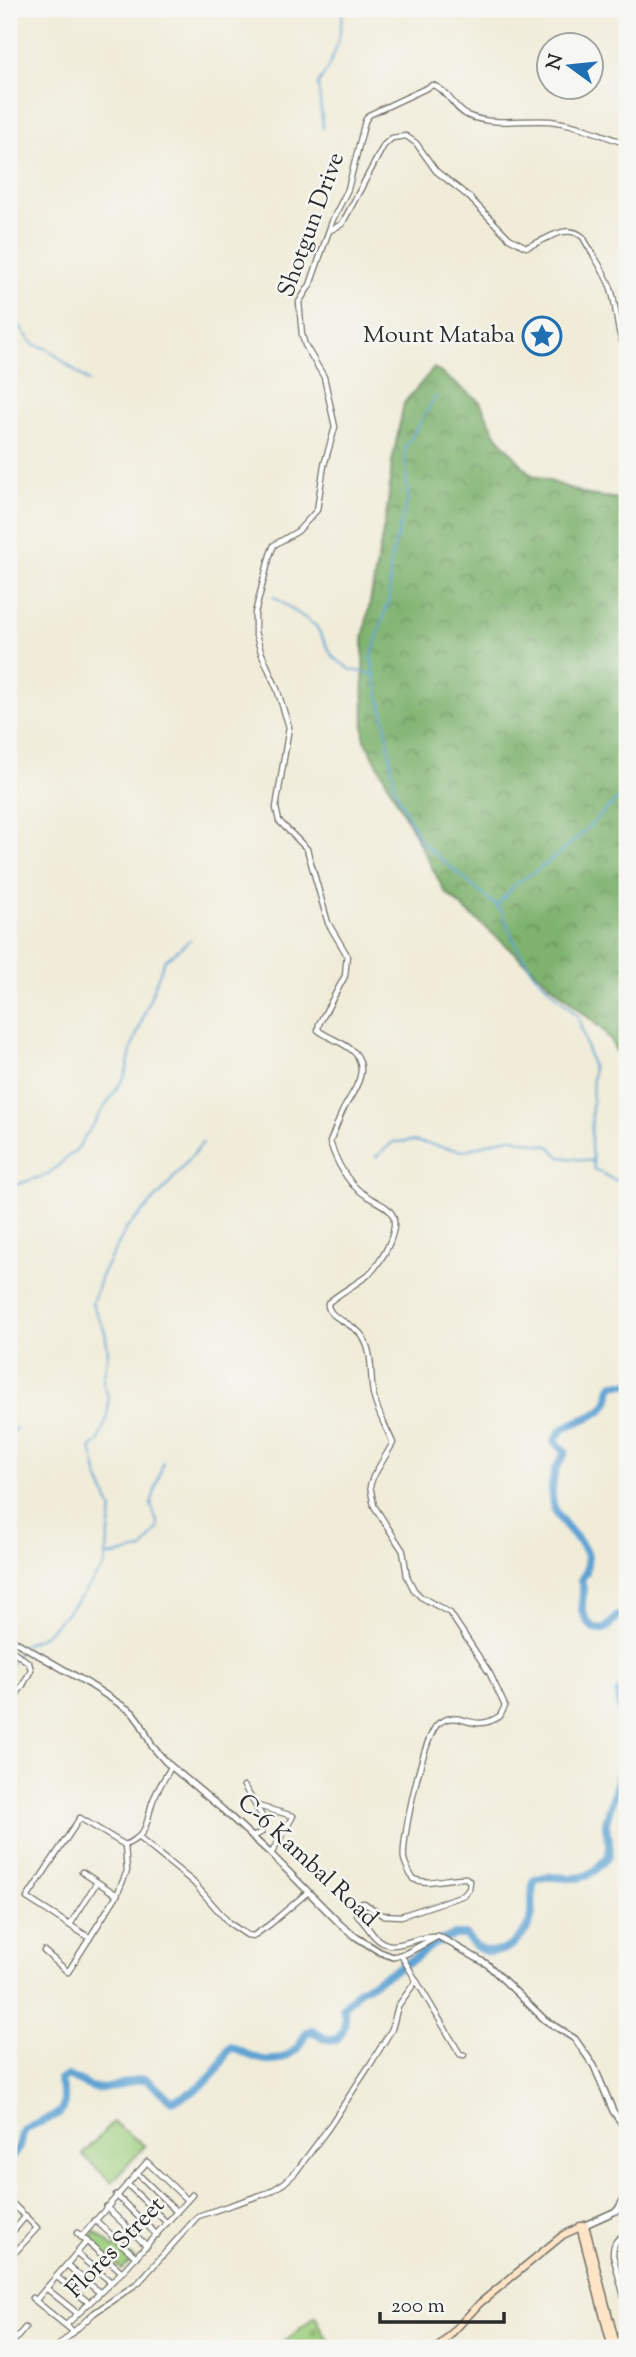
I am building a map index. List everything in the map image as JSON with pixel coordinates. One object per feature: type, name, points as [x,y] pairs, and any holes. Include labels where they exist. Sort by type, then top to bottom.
[{"type":"main road","points":[[438,2348],[480,2303],[563,2235],[583,2226],[614,2348]]},
{"type":"street","name":"Shotgun Drive","points":[[441,1938],[390,1945],[370,1933],[355,1909],[364,1903],[382,1915],[401,1916],[464,1895],[469,1889],[470,1882],[466,1878],[423,1884],[413,1879],[404,1859],[412,1800],[427,1744],[438,1724],[459,1718],[483,1724],[500,1716],[505,1706],[490,1674],[450,1614],[414,1590],[407,1576],[403,1550],[374,1506],[371,1495],[373,1477],[393,1443],[373,1394],[364,1338],[356,1329],[331,1315],[327,1308],[328,1303],[341,1292],[370,1273],[387,1249],[396,1227],[390,1211],[354,1186],[337,1163],[330,1142],[362,1071],[354,1052],[318,1030],[345,976],[346,956],[328,923],[307,849],[279,821],[276,808],[289,727],[255,632],[256,613],[274,545],[298,531],[317,510],[324,465],[333,438],[335,427],[329,395],[324,377],[305,345],[298,311],[299,302],[310,285],[348,189],[365,121],[369,116],[433,85],[442,89],[468,116],[484,120],[576,124],[627,144]]},
{"type":"street","points":[[329,232],[342,224],[384,145],[392,138],[406,136],[416,143],[436,171],[459,187],[517,243],[526,247],[542,243],[565,230],[576,231],[583,237],[611,288],[620,339],[627,350]]},
{"type":"street","name":"C-6 Kambal Road","points":[[9,1639],[89,1684],[132,1712],[152,1746],[171,1767],[253,1837],[341,1925],[365,1943],[403,1961]]},
{"type":"street","points":[[9,1648],[29,1663],[31,1670],[9,1705]]},
{"type":"street","points":[[125,1845],[139,1838],[150,1819],[152,1803],[171,1767]]},
{"type":"street","points":[[244,1786],[265,1821],[262,1832],[253,1837]]},
{"type":"street","points":[[258,1806],[293,1816],[271,1854]]},
{"type":"street","points":[[44,1951],[68,1972],[90,1938],[117,1895],[127,1871],[125,1845],[80,1818],[27,1898],[90,1938]]},
{"type":"street","points":[[139,1838],[193,1882],[229,1923],[247,1935],[253,1936],[269,1925],[308,1892]]},
{"type":"street","points":[[82,1872],[117,1895]]},
{"type":"street","points":[[70,1925],[97,1882]]},
{"type":"street","points":[[464,2055],[460,2054],[403,1961],[441,1938],[496,1971],[545,2020],[580,2043],[594,2066],[612,2111],[627,2131]]},
{"type":"street","points":[[56,2348],[94,2313],[139,2282],[198,2216],[270,2192],[295,2173],[366,2071],[392,2029],[398,2006],[416,1981]]},
{"type":"street","points":[[122,2272],[79,2235],[148,2162],[187,2200]]},
{"type":"street","points":[[137,2173],[177,2212]]},
{"type":"street","points":[[127,2184],[167,2223]]},
{"type":"street","points":[[617,2210],[627,2194]]},
{"type":"street","points":[[116,2195],[157,2235]]},
{"type":"street","name":"Flores Street","points":[[66,2325],[122,2272],[192,2195]]},
{"type":"street","points":[[9,2200],[37,2228],[9,2259]]},
{"type":"street","points":[[583,2226],[627,2206]]},
{"type":"street","points":[[9,2213],[15,2207]]},
{"type":"street","points":[[106,2207],[147,2246]]},
{"type":"street","points":[[9,2236],[26,2216]]},
{"type":"street","points":[[95,2220],[136,2257]]},
{"type":"street","points":[[623,2236],[617,2239],[613,2255],[627,2308]]},
{"type":"street","points":[[74,2332],[34,2299],[47,2288],[87,2241]]},
{"type":"street","points":[[77,2254],[111,2282]]},
{"type":"street","points":[[67,2265],[99,2292]]},
{"type":"street","points":[[57,2277],[88,2302]]},
{"type":"street","points":[[47,2288],[77,2314]]},
{"type":"street","points":[[9,2347],[25,2328]]},
{"type":"green space","points":[[434,368],[480,402],[496,435],[530,474],[588,495],[627,500],[627,1069],[605,1032],[445,892],[364,738],[363,640],[388,504],[392,462],[404,403]]},
{"type":"green space","points":[[113,2122],[145,2146],[112,2182],[82,2155]]},
{"type":"green space","points":[[96,2232],[114,2248],[118,2244],[134,2259],[122,2270],[89,2240]]},
{"type":"green space","points":[[315,2316],[336,2348],[277,2348]]},
{"type":"waterway","points":[[323,128],[318,84],[336,48],[343,9]]},
{"type":"waterway","points":[[9,312],[33,344],[48,349],[89,382]]},
{"type":"waterway","points":[[436,396],[405,448],[408,498],[391,558],[389,599],[371,658],[385,721],[395,789],[420,841],[501,910],[517,947],[534,973],[578,1016],[593,1070],[591,1148],[594,1169],[614,1180],[627,1179]]},
{"type":"waterway","points":[[273,596],[316,626],[333,657],[351,670],[373,674]]},
{"type":"waterway","points":[[496,906],[517,883],[571,844],[627,790]]},
{"type":"waterway","points":[[9,1185],[47,1175],[77,1149],[125,1076],[132,1047],[164,961],[190,940]]},
{"type":"waterway","points":[[376,1157],[393,1142],[413,1141],[463,1151],[509,1137],[551,1147],[560,1157],[591,1161]]},
{"type":"waterway","points":[[9,1666],[25,1644],[45,1635],[79,1599],[105,1565],[112,1510],[98,1477],[91,1447],[98,1442],[108,1416],[108,1396],[103,1382],[108,1352],[105,1331],[92,1304],[101,1276],[126,1229],[162,1192],[203,1142]]},
{"type":"waterway","points":[[627,1384],[614,1384],[605,1406],[599,1412],[559,1433],[555,1441],[565,1452],[556,1468],[552,1488],[555,1510],[588,1556],[586,1572],[581,1580],[582,1609],[585,1617],[590,1625],[602,1630],[618,1615],[627,1622]]},
{"type":"waterway","points":[[9,1435],[16,1428]]},
{"type":"waterway","points":[[108,1556],[142,1550],[159,1527],[151,1505],[163,1462]]},
{"type":"waterway","points":[[9,2161],[19,2147],[24,2131],[53,2117],[62,2108],[64,2099],[60,2080],[68,2076],[101,2089],[146,2079],[172,2101],[187,2095],[207,2081],[231,2047],[262,2060],[270,2060],[294,2051],[307,2032],[312,2031],[327,2039],[336,2040],[344,2025],[343,2008],[358,1991],[412,1960],[435,1943],[455,1935],[465,1935],[477,1947],[494,1952],[518,1940],[524,1934],[532,1913],[535,1880],[543,1877],[584,1876],[593,1872],[609,1855],[606,1822],[624,1759],[625,1742],[618,1694],[627,1687]]},
{"type":"place","name":"Mount Mataba","points":[[542,336]]}]
